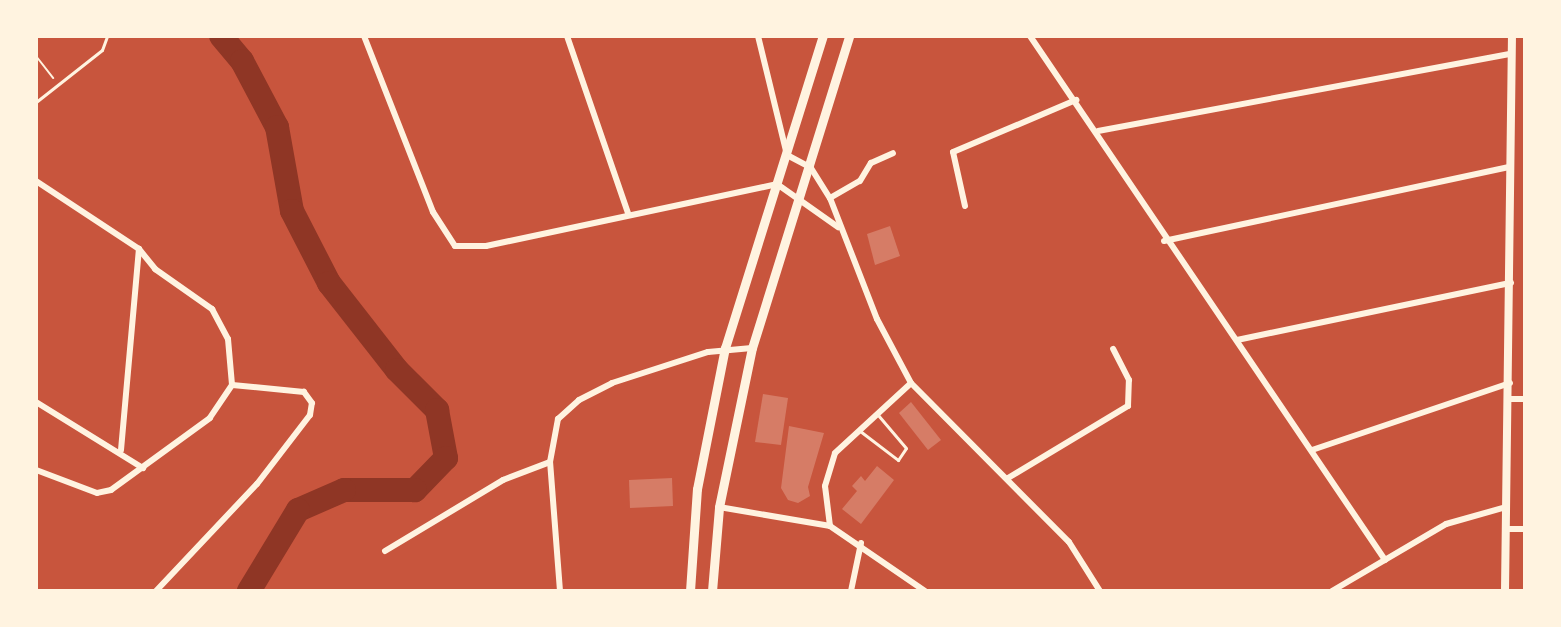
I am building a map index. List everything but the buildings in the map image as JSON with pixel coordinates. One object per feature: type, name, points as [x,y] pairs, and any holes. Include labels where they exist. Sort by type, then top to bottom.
[{"type":"main road","points":[[690,591],[697,489],[725,348],[823,36]]},
{"type":"main road","points":[[712,591],[719,507],[752,348],[802,198],[849,36]]},
{"type":"street","points":[[364,36],[448,243],[486,246],[628,213],[777,184],[802,198],[839,227]]},
{"type":"street","points":[[567,36],[628,213]]},
{"type":"street","points":[[758,36],[787,154],[811,168],[830,198],[839,227],[877,319],[911,383],[1008,478],[1069,542],[1100,591]]},
{"type":"street","points":[[1030,36],[1098,131],[1164,241],[1237,340],[1385,560]]},
{"type":"street","points":[[1505,591],[1510,399],[1512,36]]},
{"type":"street","points":[[1098,131],[1511,54]]},
{"type":"street","points":[[965,206],[953,152],[1076,100]]},
{"type":"street","points":[[830,198],[860,181],[871,163],[893,153]]},
{"type":"street","points":[[1164,241],[1510,167]]},
{"type":"street","points":[[36,182],[139,249],[155,270],[212,309],[228,339],[232,385],[210,418],[143,468],[102,493],[36,470]]},
{"type":"street","points":[[121,450],[139,249]]},
{"type":"street","points":[[1237,340],[1511,284]]},
{"type":"street","points":[[560,591],[550,462],[558,420],[579,400],[612,383],[725,348],[752,348]]},
{"type":"street","points":[[1008,478],[1128,406],[1129,380],[1113,349]]},
{"type":"street","points":[[830,526],[825,486],[835,453],[911,383]]},
{"type":"street","points":[[1312,450],[1510,383]]},
{"type":"street","points":[[156,591],[257,484],[310,415],[312,403],[303,392],[232,385]]},
{"type":"street","points":[[1510,399],[1525,399]]},
{"type":"street","points":[[36,402],[121,450],[143,468]]},
{"type":"street","points":[[385,550],[503,480],[550,462]]},
{"type":"street","points":[[719,507],[830,526],[861,543],[925,591]]},
{"type":"street","points":[[1332,591],[1446,524],[1506,507]]},
{"type":"street","points":[[1506,529],[1525,530]]},
{"type":"street","points":[[851,591],[861,543]]},
{"type":"lane","points":[[36,102],[57,82],[102,50],[107,36]]},
{"type":"lane","points":[[859,430],[898,460],[906,448],[877,414]]},
{"type":"path","points":[[36,56],[57,82]]},
{"type":"waterway","points":[[221,36],[242,61],[277,127],[292,211],[329,283],[397,370],[437,410],[446,458],[415,490],[344,490],[298,510],[249,591]]}]
